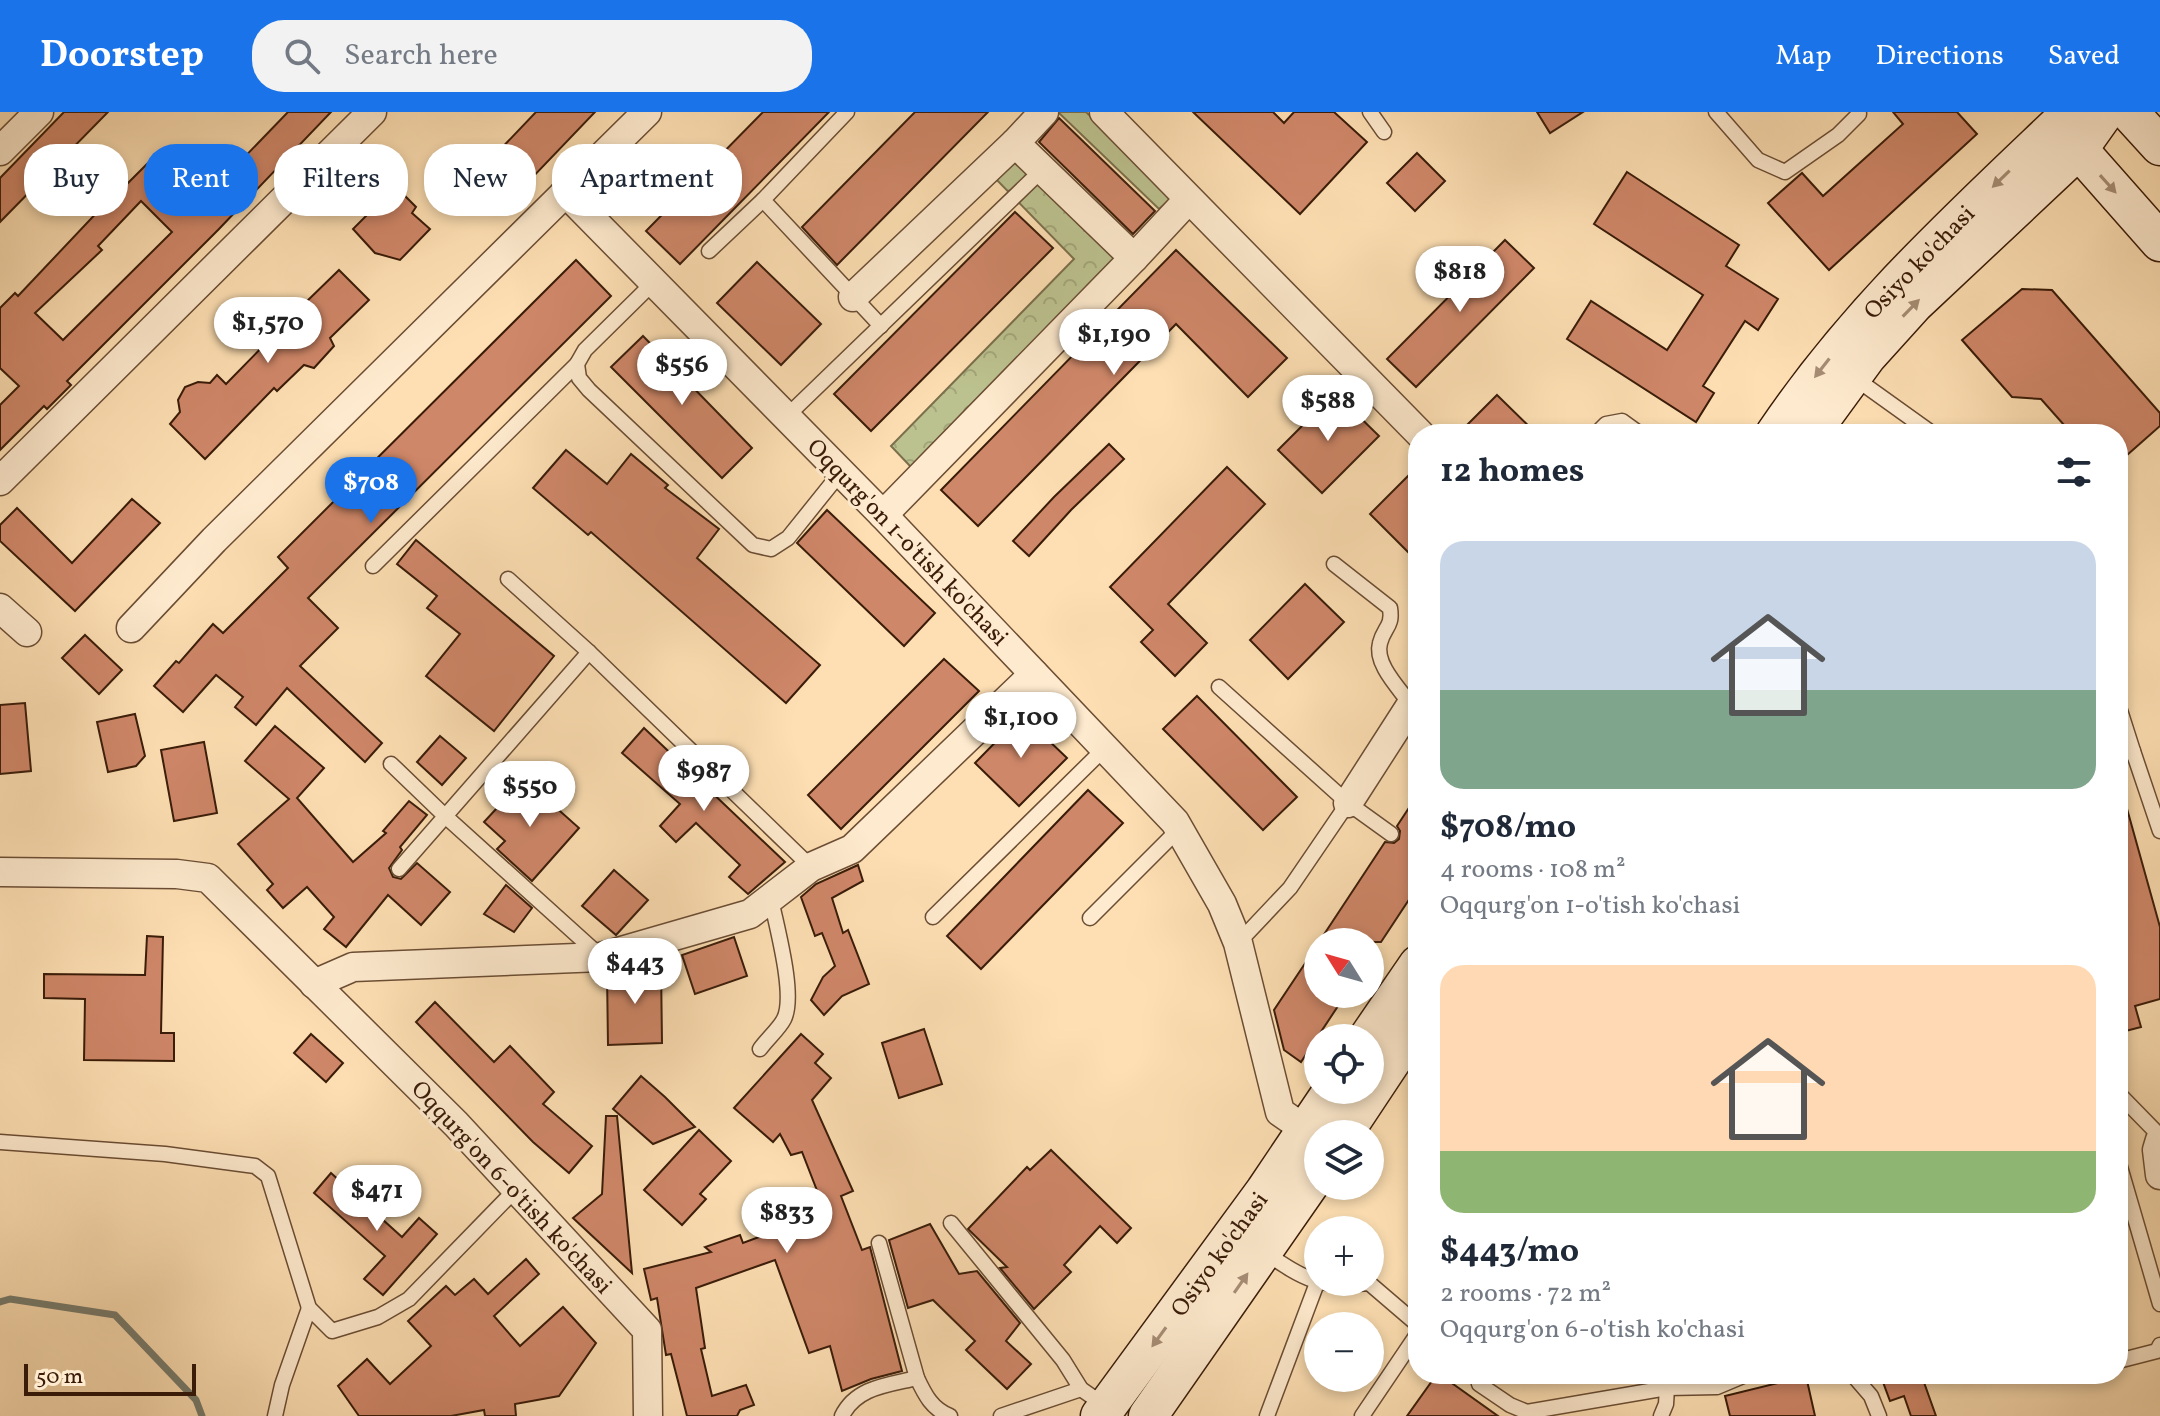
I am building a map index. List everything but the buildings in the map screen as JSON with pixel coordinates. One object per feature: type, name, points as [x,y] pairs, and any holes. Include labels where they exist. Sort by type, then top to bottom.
[{"type":"main road","name":"Osiyo ko'chasi","points":[[1782,424],[1844,340],[1891,288],[2066,125],[2105,112]]},
{"type":"main road","points":[[2129,112],[2160,146]]},
{"type":"main road","name":"Osiyo ko'chasi","points":[[1817,424],[1852,376],[2066,125]]},
{"type":"main road","points":[[2066,125],[2160,242]]},
{"type":"main road","points":[[1378,1024],[1408,980]]},
{"type":"main road","name":"Osiyo ko'chasi","points":[[1334,1120],[1408,1033]]},
{"type":"main road","name":"Osiyo ko'chasi","points":[[1148,1416],[1249,1242],[1304,1161]]},
{"type":"main road","name":"Osiyo ko'chasi","points":[[1101,1407],[1249,1242],[1304,1186]]},
{"type":"street","points":[[0,151],[39,112]]},
{"type":"street","points":[[0,481],[372,112]]},
{"type":"street","points":[[853,297],[1044,112]]},
{"type":"street","points":[[1104,112],[1410,424]]},
{"type":"street","points":[[612,144],[642,114]]},
{"type":"street","points":[[1015,143],[1134,258]]},
{"type":"street","points":[[883,515],[1188,200]]},
{"type":"street","points":[[131,628],[214,540],[552,205]]},
{"type":"street","name":"Oqqurg'on 1-o'tish ko'chasi","points":[[589,216],[883,515],[1175,822],[1222,904],[1238,943],[1280,1112],[1304,1125]]},
{"type":"street","points":[[0,608],[27,632]]},
{"type":"street","points":[[314,984],[353,967],[601,957],[750,914],[811,867],[852,849],[1034,674]]},
{"type":"street","points":[[1348,803],[1408,711]]},
{"type":"street","name":"Oqqurg'on 6-o'tish ko'chasi","points":[[0,872],[177,874],[208,878],[456,1124],[647,1330],[648,1416]]},
{"type":"street","points":[[2160,1138],[2157,1150],[2160,1175]]},
{"type":"lane","points":[[709,251],[847,112]]},
{"type":"lane","points":[[1370,112],[1384,132]]},
{"type":"lane","points":[[1716,112],[1758,160],[1785,172],[1838,135],[1859,114]]},
{"type":"lane","points":[[786,417],[1042,170]]},
{"type":"lane","points":[[763,200],[881,326]]},
{"type":"lane","points":[[373,566],[577,364],[585,350],[654,282]]},
{"type":"lane","points":[[577,364],[579,378],[589,390],[753,545],[771,549],[788,538],[841,472]]},
{"type":"lane","points":[[1852,376],[1919,424]]},
{"type":"lane","points":[[1606,424],[1622,421],[1626,424]]},
{"type":"lane","points":[[1334,564],[1390,608],[1392,620],[1379,645],[1381,662],[1408,692]]},
{"type":"lane","points":[[508,579],[589,652],[811,867]]},
{"type":"lane","points":[[399,869],[589,652]]},
{"type":"lane","points":[[1219,687],[1348,803],[1391,834]]},
{"type":"lane","points":[[933,917],[1105,748]]},
{"type":"lane","points":[[2128,760],[2160,831]]},
{"type":"lane","points":[[391,764],[601,957]]},
{"type":"lane","points":[[1238,943],[1290,888],[1348,803]]},
{"type":"lane","points":[[1090,918],[1179,829]]},
{"type":"lane","points":[[760,1049],[785,1017],[786,1006],[785,966],[771,899]]},
{"type":"lane","points":[[2128,1104],[2160,1138]]},
{"type":"lane","points":[[0,1142],[165,1154],[255,1166],[268,1176],[309,1308],[332,1331],[378,1317],[409,1299],[516,1189]]},
{"type":"lane","points":[[2128,1194],[2160,1304]]},
{"type":"lane","points":[[951,1223],[1101,1407]]},
{"type":"lane","points":[[1249,1242],[1304,1277]]},
{"type":"lane","points":[[879,1243],[917,1378],[927,1399],[939,1412],[950,1416]]},
{"type":"lane","points":[[1267,1416],[1312,1296]]},
{"type":"lane","points":[[1384,1296],[1408,1316]]},
{"type":"lane","points":[[275,1416],[282,1385],[309,1308]]},
{"type":"lane","points":[[2128,1358],[2157,1351],[2160,1345]]},
{"type":"lane","points":[[1362,1416],[1408,1348]]},
{"type":"lane","points":[[842,1416],[849,1402],[866,1391],[917,1378]]},
{"type":"lane","points":[[1479,1384],[1510,1405],[1527,1412],[1667,1388],[1717,1387],[1724,1384]]},
{"type":"lane","points":[[1861,1384],[1871,1396],[1879,1416]]},
{"type":"lane","points":[[1661,1416],[1667,1388]]},
{"type":"lane","points":[[1001,1416],[1101,1407]]},
{"type":"green space","points":[[1058,112],[1086,112],[1174,196],[1159,209]]},
{"type":"green space","points":[[1013,148],[1137,270],[929,486],[891,446],[1074,259],[990,173]]},
{"type":"waterway","points":[[0,1302],[10,1299],[115,1315],[196,1400],[202,1416]]}]
